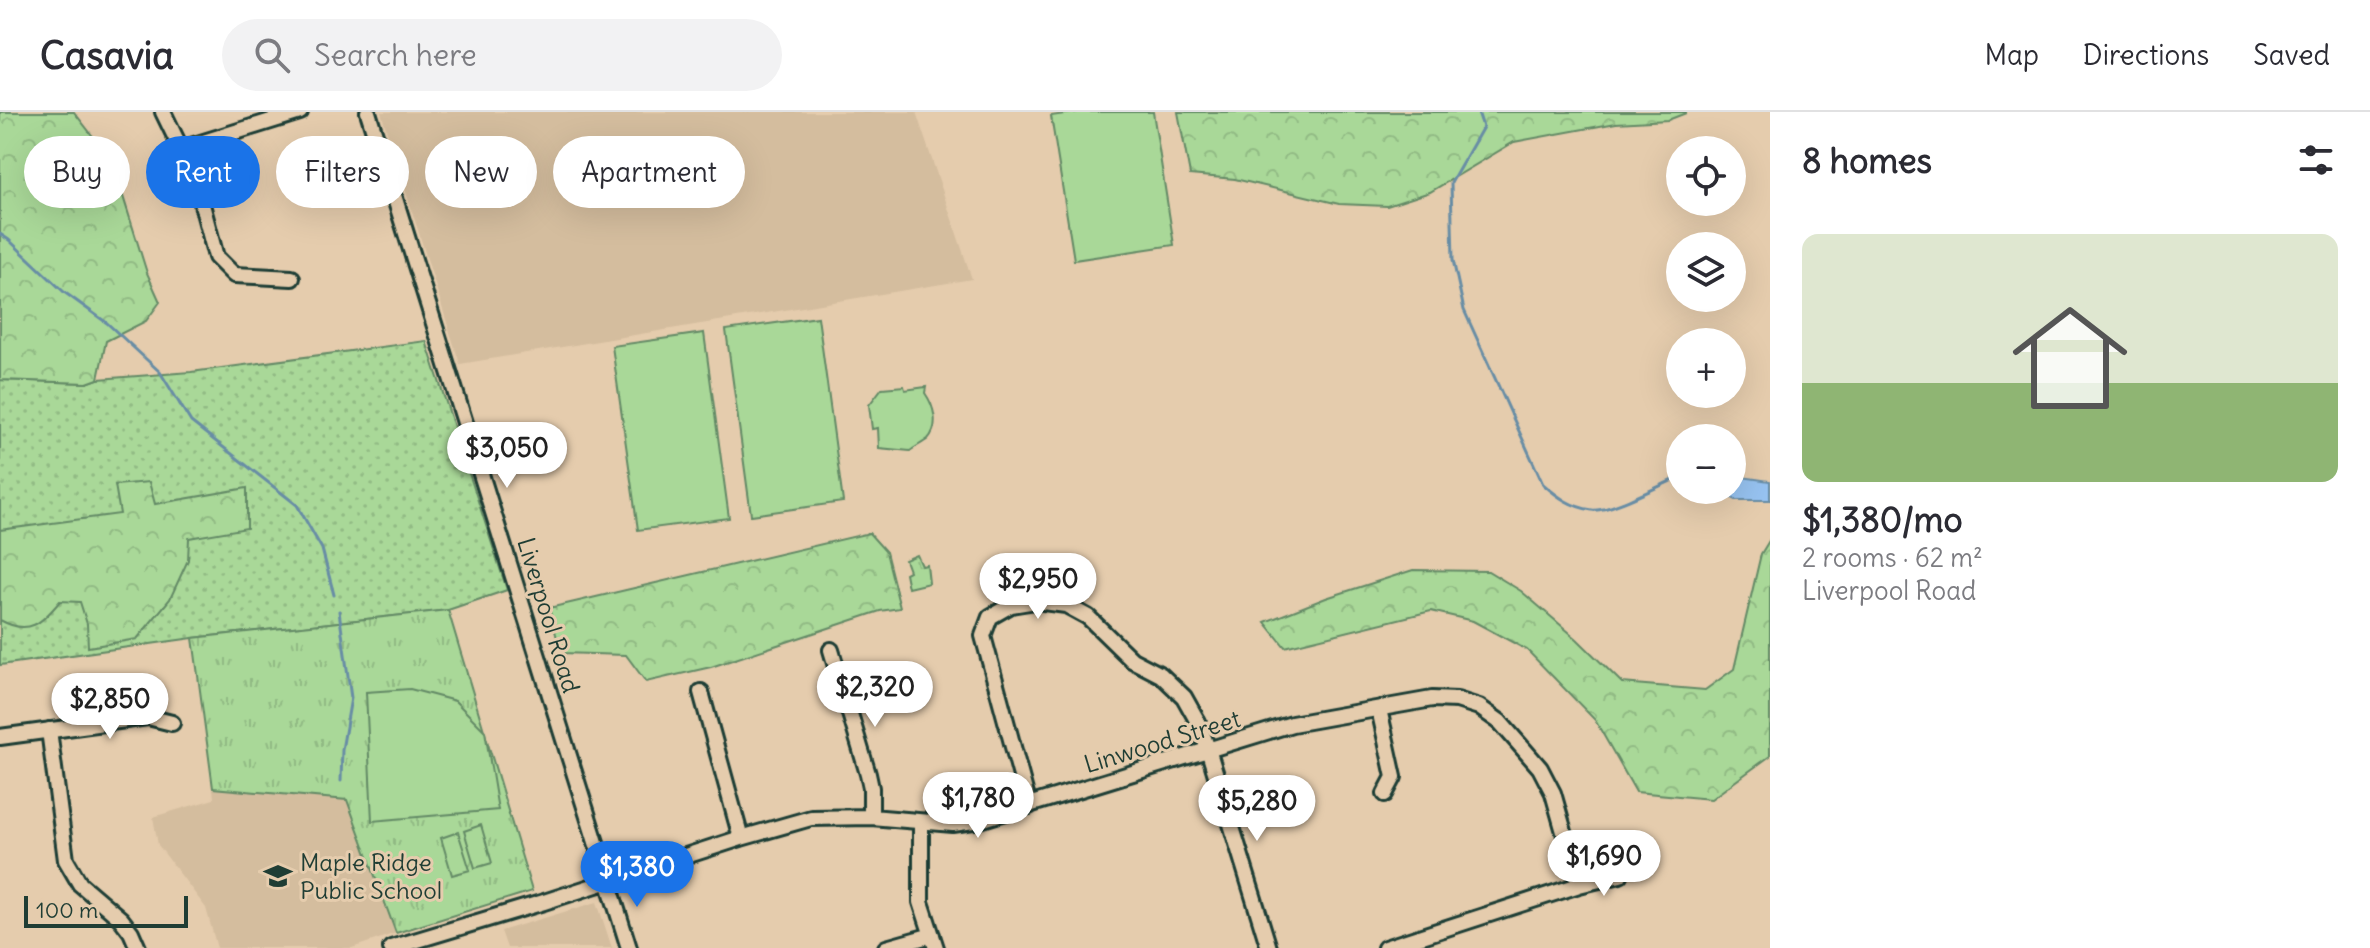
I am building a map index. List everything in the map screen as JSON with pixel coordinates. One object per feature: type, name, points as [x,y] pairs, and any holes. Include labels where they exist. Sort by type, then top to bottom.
[{"type":"street","points":[[163,112],[175,136]]},
{"type":"street","points":[[223,136],[300,112]]},
{"type":"street","name":"Liverpool Road","points":[[368,112],[629,948]]},
{"type":"street","points":[[203,208],[216,257],[234,275],[292,278]]},
{"type":"street","points":[[1029,806],[983,636],[990,617],[1011,605],[1036,601],[1066,605],[1088,617],[1132,660],[1161,675],[1184,697],[1208,749],[1269,948]]},
{"type":"street","points":[[831,650],[868,774],[871,817]]},
{"type":"street","points":[[701,692],[741,838]]},
{"type":"street","name":"Linwood Street","points":[[391,948],[430,943],[608,881],[811,818],[871,817],[953,824],[980,820],[1292,724],[1432,699],[1457,700],[1479,707],[1500,722],[1540,768],[1553,793],[1579,885]]},
{"type":"street","points":[[1379,709],[1394,777],[1385,794]]},
{"type":"street","points":[[0,737],[148,717],[172,723]]},
{"type":"street","points":[[49,730],[66,860],[80,884],[121,919],[138,948]]},
{"type":"street","points":[[886,948],[934,942],[921,902],[921,822]]},
{"type":"street","points":[[1385,948],[1404,946],[1579,885],[1620,875]]},
{"type":"shaded area","points":[[381,112],[916,112],[972,279],[460,364],[409,201],[409,136],[389,136]]},
{"type":"shaded area","name":"Maple Ridge Public School","points":[[213,788],[347,800],[396,933],[352,948],[217,948],[206,908],[158,845],[153,817],[214,799]]},
{"type":"shaded area","points":[[597,902],[612,948],[507,948],[501,931]]},
{"type":"green space","points":[[0,112],[74,112],[93,136],[24,136],[24,208],[127,208],[147,273],[160,302],[146,321],[106,341],[98,379],[87,383],[0,380]]},
{"type":"green space","points":[[1078,112],[1153,112],[1174,245],[1074,260],[1051,116]]},
{"type":"green space","points":[[1178,112],[1686,113],[1668,120],[1616,123],[1514,142],[1430,192],[1387,206],[1339,204],[1235,179],[1190,175]]},
{"type":"green space","points":[[818,317],[843,502],[751,515],[726,330]]},
{"type":"green space","points":[[704,333],[729,518],[638,530],[612,346]]},
{"type":"green space","points":[[426,341],[507,590],[448,610],[193,638],[0,665],[0,380],[87,383],[98,379],[191,372]]},
{"type":"green space","points":[[904,386],[905,390],[926,387],[925,393],[934,416],[932,434],[910,451],[879,448],[878,428],[872,429],[869,405],[882,388]]},
{"type":"green space","points":[[149,482],[155,504],[247,488],[247,528],[189,538],[188,560],[170,599],[137,639],[88,647],[87,624],[80,602],[60,601],[41,621],[27,627],[0,620],[0,530],[120,514],[115,485]]},
{"type":"green space","points":[[869,533],[886,552],[900,608],[880,611],[711,667],[646,682],[626,655],[561,653],[549,608]]},
{"type":"green space","points":[[1770,539],[1770,756],[1711,799],[1636,792],[1595,720],[1527,650],[1473,621],[1431,611],[1285,647],[1265,622],[1326,598],[1413,570],[1488,571],[1521,591],[1622,683],[1705,690],[1734,669],[1761,554]]},
{"type":"green space","points":[[917,555],[922,566],[927,565],[929,583],[908,588],[905,573],[909,571],[905,560]]},
{"type":"green space","points":[[448,610],[532,891],[396,933],[347,800],[213,788],[193,638]]},
{"type":"green space","points":[[410,689],[455,701],[485,731],[498,810],[372,821],[366,692]]},
{"type":"green space","points":[[481,825],[492,863],[475,868],[464,831]]},
{"type":"green space","points":[[458,832],[470,870],[452,875],[441,838]]},
{"type":"water","points":[[1746,478],[1770,481],[1770,500],[1746,500]]},
{"type":"waterway","points":[[1478,112],[1483,127],[1451,183],[1453,260],[1464,310],[1543,484],[1571,504],[1600,510],[1666,483]]},
{"type":"waterway","points":[[0,234],[64,292],[107,323],[160,372],[191,422],[297,505],[322,549],[334,595]]},
{"type":"waterway","points":[[339,611],[351,698],[342,750],[341,781]]},
{"type":"place","name":"Maple Ridge Public School","points":[[278,876]]}]
